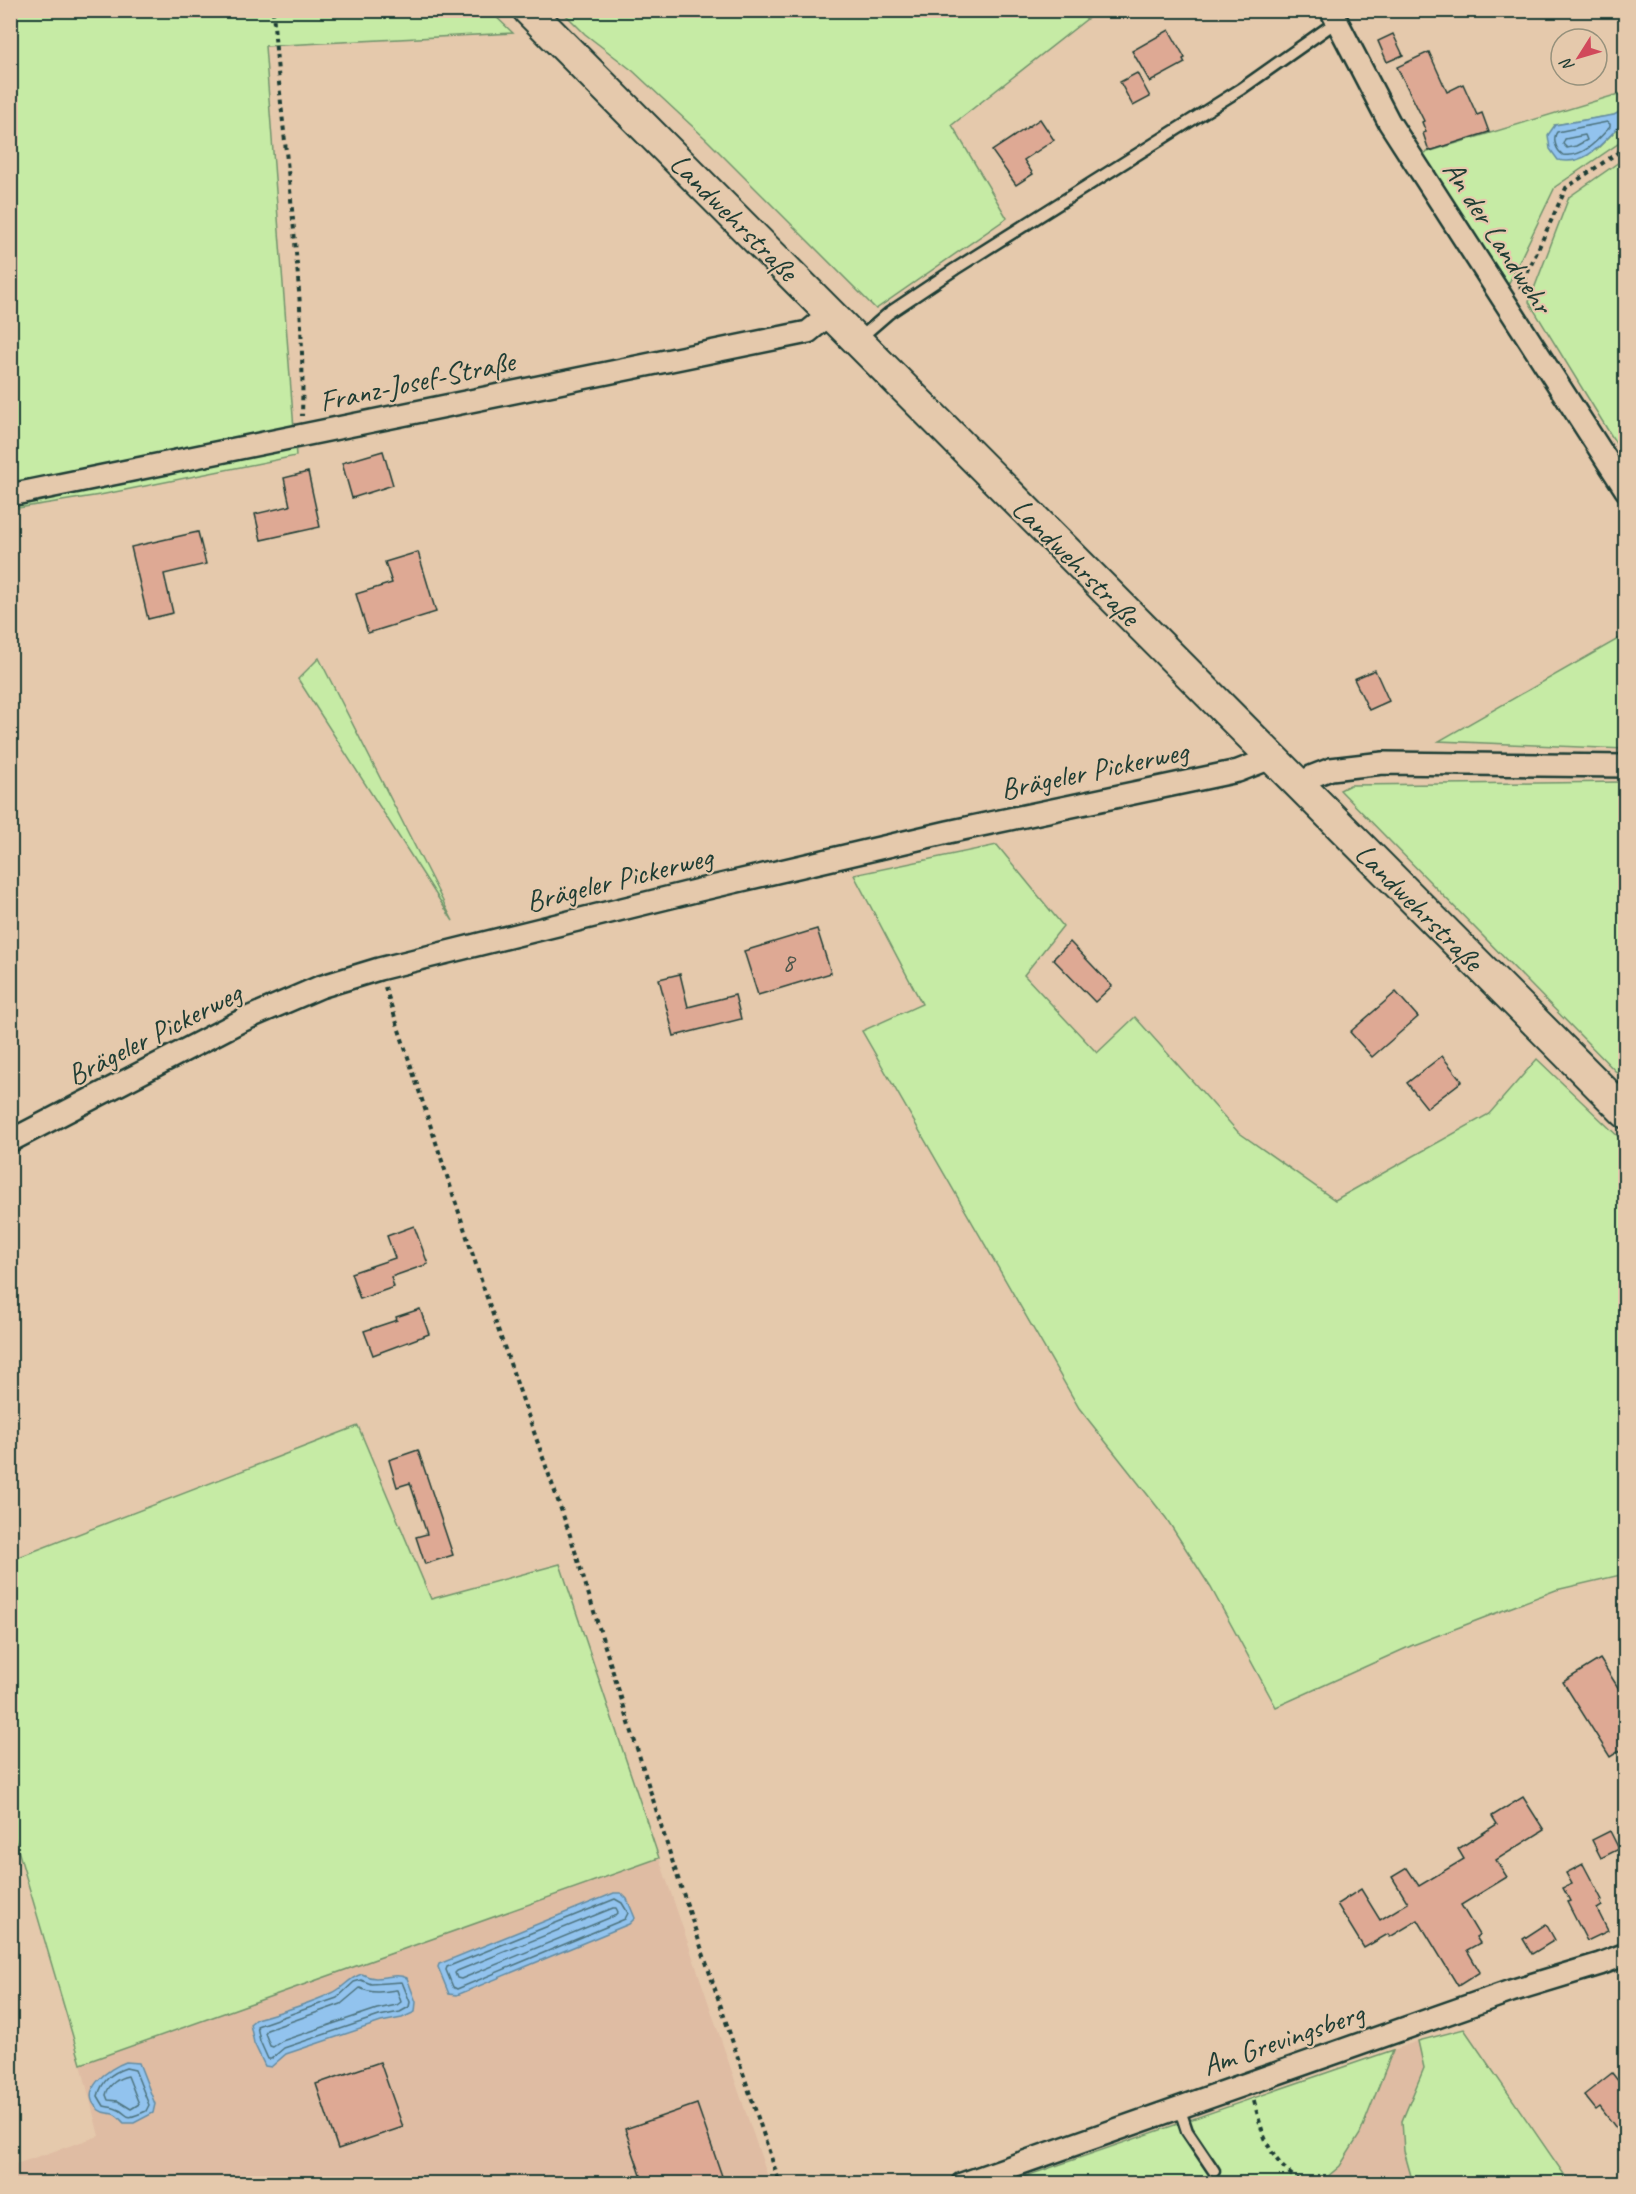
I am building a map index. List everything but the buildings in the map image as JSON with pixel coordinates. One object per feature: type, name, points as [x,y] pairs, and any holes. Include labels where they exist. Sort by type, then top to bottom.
[{"type":"street","name":"Landwehrstraße","points":[[528,10],[1626,1113]]},
{"type":"street","name":"An der Landwehr","points":[[1333,16],[1389,122],[1626,490]]},
{"type":"street","name":"Franz-Josef-Straße","points":[[10,495],[808,332],[830,314]]},
{"type":"street","name":"Brägeler Pickerweg","points":[[10,1141],[241,1021],[320,987],[379,969],[695,891],[948,832],[1238,771],[1271,758]]},
{"type":"street","points":[[1298,785],[1331,769],[1383,763],[1626,766]]},
{"type":"street","name":"Am Grevingsberg","points":[[962,2184],[1511,1991],[1626,1954]]},
{"type":"lane","points":[[857,341],[890,313],[956,269],[1241,89],[1333,16]]},
{"type":"lane","points":[[1179,2107],[1187,2131],[1214,2171]]},
{"type":"path","points":[[273,10],[297,278],[303,373],[301,435]]},
{"type":"path","points":[[1510,312],[1566,188],[1626,147]]},
{"type":"path","points":[[379,969],[485,1292],[570,1535],[667,1846],[780,2184]]},
{"type":"path","points":[[1248,2083],[1265,2141],[1285,2172],[1304,2184]]},
{"type":"shaded area","points":[[659,1858],[770,2183],[11,2184],[10,2166],[99,2136],[81,2064]]},
{"type":"shaded area","points":[[1418,2041],[1424,2068],[1402,2121],[1404,2151],[1413,2183],[1320,2184],[1340,2166],[1360,2134],[1393,2050]]},
{"type":"green space","points":[[11,11],[490,11],[513,33],[265,46],[296,456],[100,495],[11,509]]},
{"type":"green space","points":[[562,11],[1097,11],[952,125],[1007,218],[876,309],[705,138],[633,71],[585,34]]},
{"type":"green space","points":[[1625,92],[1625,109],[1615,115],[1555,125],[1596,150],[1625,121],[1625,139],[1555,187],[1506,289],[1421,154]]},
{"type":"green space","points":[[1625,158],[1625,458],[1529,302],[1569,197]]},
{"type":"green space","points":[[1625,635],[1625,749],[1439,741]]},
{"type":"green space","points":[[319,658],[453,921],[298,679]]},
{"type":"green space","points":[[1626,782],[1625,1081],[1340,790],[1350,785]]},
{"type":"green space","points":[[997,845],[1063,926],[1024,975],[1097,1053],[1135,1017],[1238,1132],[1335,1200],[1489,1114],[1537,1059],[1625,1143],[1625,1574],[1556,1590],[1413,1645],[1276,1707],[1211,1588],[1166,1518],[1079,1408],[862,1031],[922,1004],[854,875]]},
{"type":"green space","points":[[358,1426],[431,1599],[560,1564],[659,1858],[81,2064],[11,1826],[11,1560]]},
{"type":"green space","points":[[1464,2029],[1570,2183],[1413,2183],[1404,2151],[1402,2121],[1424,2068],[1418,2041]]},
{"type":"green space","points":[[1393,2050],[1360,2134],[1340,2166],[1320,2183],[1003,2184]]},
{"type":"water","points":[[1625,109],[1625,121],[1588,155],[1569,161],[1558,160],[1550,149],[1548,135],[1555,125],[1614,115]]},
{"type":"water","points":[[614,1893],[621,1893],[627,1899],[635,1918],[629,1924],[457,1995],[449,1994],[438,1967],[439,1964]]},
{"type":"water","points":[[362,1974],[375,1978],[401,1976],[407,1978],[416,2002],[415,2012],[286,2054],[271,2067],[265,2066],[254,2043],[250,2024],[256,2019],[295,2008],[332,1993]]},
{"type":"water","points":[[126,2062],[139,2063],[155,2104],[153,2113],[134,2123],[124,2123],[114,2115],[99,2110],[93,2103],[91,2095],[93,2088],[104,2075]]}]
